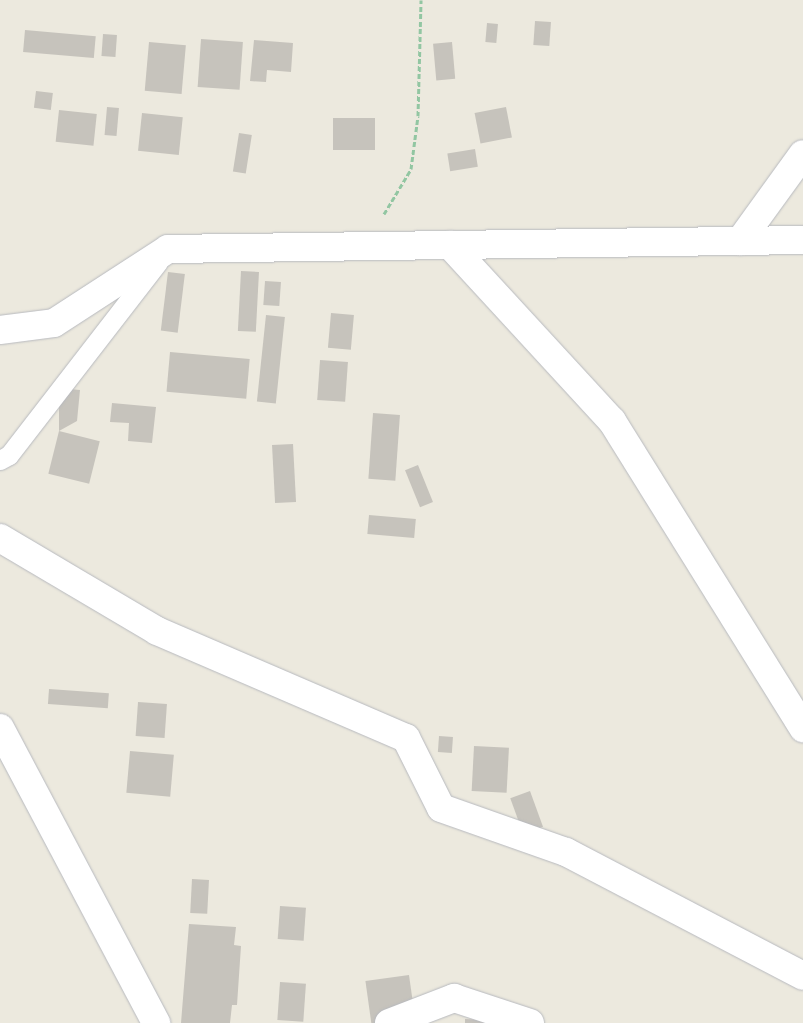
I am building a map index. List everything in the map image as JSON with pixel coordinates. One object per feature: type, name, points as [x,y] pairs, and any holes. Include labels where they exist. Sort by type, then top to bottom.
[{"type":"street","points":[[740,241],[803,154]]},
{"type":"street","points":[[0,330],[54,323],[168,249],[803,240]]},
{"type":"street","points":[[450,245],[612,421],[800,719]]},
{"type":"street","points":[[0,538],[157,631],[406,738],[441,808],[566,852],[803,976]]},
{"type":"street","points":[[0,728],[156,1023]]},
{"type":"street","points":[[388,1023],[454,998],[530,1023]]},
{"type":"lane","points":[[0,460],[9,455],[168,249]]},
{"type":"path","points":[[360,246],[411,170],[418,116],[421,0]]},
{"type":"building","points":[[535,21],[551,22],[549,46],[533,45]]},
{"type":"building","points":[[487,23],[498,24],[496,43],[485,42]]},
{"type":"building","points":[[25,30],[96,36],[94,58],[23,52]]},
{"type":"building","points":[[103,34],[117,35],[115,57],[101,56]]},
{"type":"building","points":[[201,39],[243,42],[240,90],[198,87]]},
{"type":"building","points":[[254,40],[293,43],[291,72],[267,70],[266,82],[250,81]]},
{"type":"building","points":[[149,42],[186,45],[182,94],[145,91]]},
{"type":"building","points":[[452,42],[455,79],[436,81],[433,44]]},
{"type":"building","points":[[36,91],[53,93],[51,110],[34,108]]},
{"type":"building","points":[[107,107],[119,108],[117,136],[105,135]]},
{"type":"building","points":[[506,107],[512,137],[481,144],[475,113]]},
{"type":"building","points":[[59,110],[97,114],[93,146],[56,142]]},
{"type":"building","points":[[142,113],[183,117],[179,155],[138,151]]},
{"type":"building","points":[[333,118],[375,118],[375,150],[333,150]]},
{"type":"building","points":[[239,133],[252,135],[246,174],[233,172]]},
{"type":"building","points":[[475,149],[478,167],[450,171],[447,153]]},
{"type":"building","points":[[241,271],[259,272],[256,332],[238,331]]},
{"type":"building","points":[[168,272],[185,274],[178,333],[161,331]]},
{"type":"building","points":[[265,281],[281,282],[279,306],[263,305]]},
{"type":"building","points":[[331,313],[354,315],[351,350],[328,348]]},
{"type":"building","points":[[266,315],[285,317],[276,404],[257,402]]},
{"type":"building","points":[[170,352],[250,359],[246,399],[167,392]]},
{"type":"building","points":[[320,360],[348,362],[345,402],[317,400]]},
{"type":"building","points":[[59,388],[80,390],[77,421],[59,431]]},
{"type":"building","points":[[112,403],[156,407],[152,443],[128,441],[129,423],[110,422]]},
{"type":"building","points":[[373,413],[400,415],[395,481],[368,479]]},
{"type":"building","points":[[59,431],[100,441],[89,484],[48,474]]},
{"type":"building","points":[[293,444],[296,502],[275,503],[272,445]]},
{"type":"building","points":[[418,465],[433,502],[420,507],[405,470]]},
{"type":"building","points":[[369,515],[416,519],[414,538],[367,534]]},
{"type":"building","points":[[49,689],[109,693],[108,708],[48,704]]},
{"type":"building","points":[[138,702],[167,704],[165,738],[136,736]]},
{"type":"building","points":[[439,736],[453,737],[452,753],[438,752]]},
{"type":"building","points":[[474,746],[509,748],[507,793],[472,791]]},
{"type":"building","points":[[130,751],[174,755],[170,797],[126,793]]},
{"type":"building","points":[[530,791],[543,827],[523,834],[510,798]]},
{"type":"building","points":[[192,879],[209,880],[207,914],[190,913]]},
{"type":"building","points":[[280,906],[306,908],[304,941],[278,939]]},
{"type":"building","points":[[189,924],[236,927],[234,945],[241,946],[237,1005],[232,1005],[230,1023],[181,1023]]},
{"type":"building","points":[[409,975],[416,1023],[371,1023],[365,981]]},
{"type":"building","points":[[280,982],[306,984],[303,1022],[277,1020]]},
{"type":"building","points":[[465,1019],[484,1020],[484,1023],[465,1023]]}]
